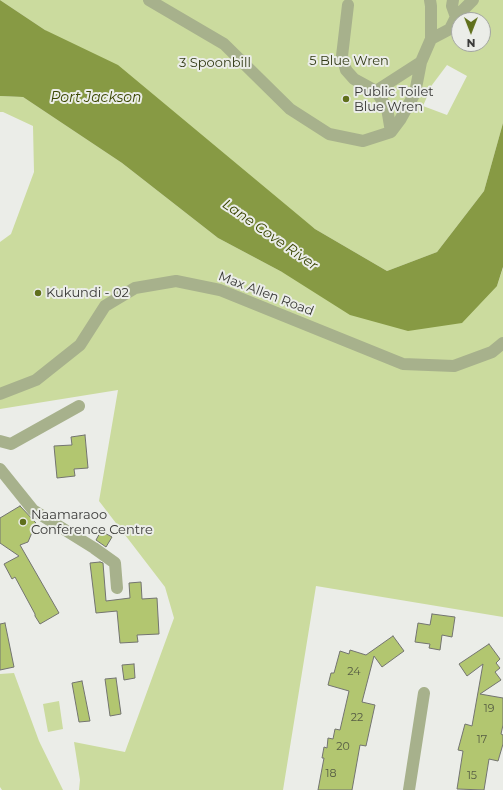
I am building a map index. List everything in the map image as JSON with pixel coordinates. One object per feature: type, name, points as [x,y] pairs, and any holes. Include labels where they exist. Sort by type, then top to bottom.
[{"type":"street","points":[[149,0],[224,44],[290,109],[329,134],[364,141],[391,132],[400,120],[415,93],[421,62],[431,39],[430,0]]},
{"type":"street","points":[[453,0],[452,6],[454,12]]},
{"type":"street","points":[[461,12],[472,0]]},
{"type":"street","points":[[348,4],[342,56],[346,70],[354,79],[376,91],[388,108],[391,132]]},
{"type":"street","points":[[431,39],[451,26]]},
{"type":"street","points":[[376,91],[421,62]]},
{"type":"street","name":"Max Allen Road","points":[[0,394],[36,380],[80,345],[105,306],[135,288],[176,280],[220,290],[403,364],[454,366],[492,352],[503,343]]},
{"type":"street","points":[[0,442],[11,444],[79,406]]},
{"type":"street","points":[[0,469],[33,510],[115,563],[117,588]]},
{"type":"street","points":[[409,790],[424,693]]},
{"type":"green space","points":[[0,0],[503,0],[503,123],[484,191],[437,252],[387,271],[315,229],[45,30]],"holes":[[[447,65],[467,76],[447,115],[423,106],[432,85]]]},
{"type":"green space","points":[[0,96],[23,97],[122,163],[218,238],[282,272],[497,286],[503,268],[503,617],[316,586],[283,790],[79,790],[80,780],[74,742],[125,752],[174,618],[165,587],[99,501],[118,390],[0,409],[0,242],[11,234],[34,172],[33,126],[0,112]]},
{"type":"green space","points":[[14,673],[39,741],[63,790],[2,790],[0,787],[0,674]]},
{"type":"green space","points":[[59,701],[63,729],[48,732],[43,704]]},
{"type":"water","name":"Port Jackson","points":[[0,0],[45,30],[118,65],[315,229],[387,271],[437,252],[484,191],[503,123],[503,267],[497,286],[462,323],[408,331],[350,315],[282,272],[218,238],[122,163],[23,97],[0,96]]},
{"type":"building","points":[[85,435],[88,468],[74,469],[75,476],[57,478],[54,446],[72,445],[71,437]]},
{"type":"building","points":[[20,506],[36,523],[28,542],[20,545],[59,613],[40,624],[15,577],[12,579],[4,564],[19,556],[0,543],[0,518]]},
{"type":"building","points":[[101,531],[112,537],[106,547],[96,540]]},
{"type":"building","points":[[90,563],[103,563],[106,601],[130,598],[129,583],[141,582],[142,599],[157,598],[159,634],[137,635],[138,642],[120,643],[117,611],[96,613]]},
{"type":"building","points":[[432,614],[455,617],[452,637],[442,635],[440,650],[429,648],[430,644],[415,642],[418,623],[430,625]]},
{"type":"building","points":[[5,623],[14,667],[0,670],[0,624]]},
{"type":"building","points":[[393,636],[404,651],[382,667],[374,656],[362,702],[375,705],[366,746],[360,745],[352,790],[318,790],[324,758],[322,758],[324,747],[327,748],[328,738],[333,739],[335,729],[340,730],[349,691],[328,685],[331,673],[334,673],[340,651],[349,654],[350,650],[366,655]]},
{"type":"building","points":[[489,644],[500,659],[496,663],[500,668],[495,672],[501,680],[480,694],[503,698],[503,725],[501,734],[503,735],[503,744],[498,761],[489,759],[484,790],[457,789],[463,751],[458,750],[465,724],[472,726],[483,664],[467,676],[459,664]]},
{"type":"building","points":[[134,664],[135,678],[124,680],[122,665]]},
{"type":"building","points":[[116,678],[121,714],[110,716],[105,679]]},
{"type":"building","points":[[82,681],[90,721],[79,722],[72,683]]},
{"type":"place","name":"Public Toilet Blue Wren","points":[[346,99]]},
{"type":"place","name":"Kukundi - 02","points":[[38,293]]},
{"type":"place","name":"Naamaraoo Conference Centre","points":[[23,522]]},
{"type":"park label","name":"5 Blue Wren","points":[[349,61]]},
{"type":"park label","name":"3 Spoonbill","points":[[215,63]]},
{"type":"water label","name":"Lane Cove River","points":[[270,235]]}]
